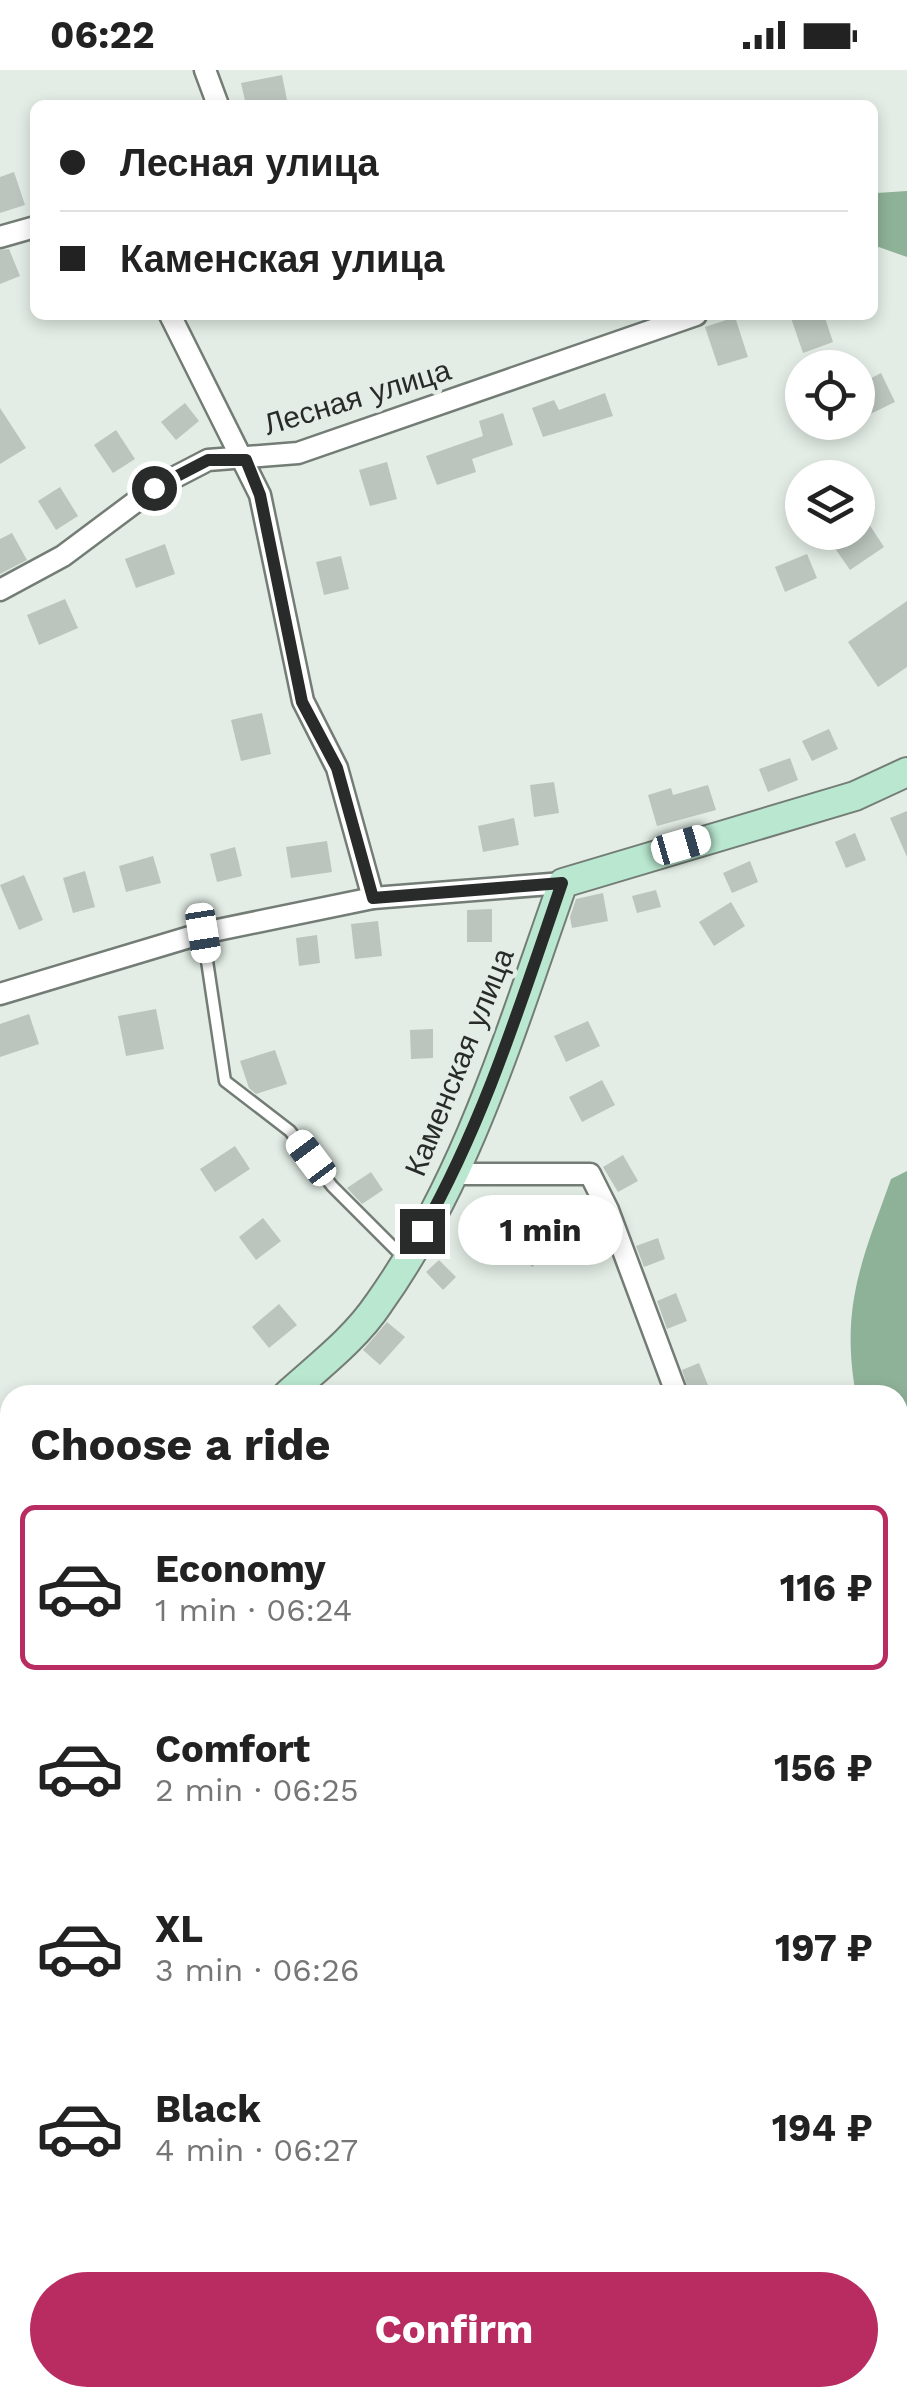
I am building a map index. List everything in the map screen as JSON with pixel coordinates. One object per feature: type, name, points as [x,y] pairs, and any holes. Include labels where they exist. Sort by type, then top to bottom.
[{"type":"street","points":[[204,70],[216,100]]},
{"type":"street","points":[[0,237],[30,228]]},
{"type":"street","points":[[173,320],[246,460],[260,495],[302,702],[337,768],[373,898]]},
{"type":"street","name":"Лесная улица","points":[[0,590],[64,556],[168,481],[208,460],[298,453],[682,320]]},
{"type":"street","points":[[0,994],[203,933],[373,898],[562,883],[855,796],[907,772]]},
{"type":"street","name":"Каменская улица","points":[[298,1385],[344,1344],[379,1304],[454,1174],[488,1095],[562,883]]},
{"type":"street","points":[[454,1174],[590,1174],[608,1210],[673,1385]]},
{"type":"lane","points":[[203,933],[226,1081],[290,1130],[332,1186],[406,1260]]},
{"type":"shaded area","points":[[907,191],[907,257],[878,247],[878,193]]},
{"type":"shaded area","points":[[907,1171],[907,1385],[855,1385],[852,1309],[863,1260],[891,1179]]},
{"type":"building","points":[[282,75],[287,100],[245,100],[241,83]]},
{"type":"building","points":[[14,172],[25,205],[0,213],[0,177]]},
{"type":"building","points":[[9,249],[20,276],[0,284],[0,250]]},
{"type":"building","points":[[736,320],[748,357],[718,366],[705,327]]},
{"type":"building","points":[[792,320],[826,320],[833,342],[802,350]]},
{"type":"building","points":[[881,373],[895,402],[875,412],[875,376]]},
{"type":"building","points":[[605,393],[613,416],[543,437],[532,408],[554,400],[559,410]]},
{"type":"building","points":[[185,403],[199,421],[176,440],[161,422]]},
{"type":"building","points":[[0,408],[26,448],[0,464]]},
{"type":"building","points":[[503,413],[513,445],[472,459],[476,472],[437,485],[426,456],[483,436],[479,421]]},
{"type":"building","points":[[116,430],[135,459],[113,473],[94,445]]},
{"type":"building","points":[[387,462],[397,499],[370,506],[359,470]]},
{"type":"building","points":[[60,487],[78,516],[56,530],[38,501]]},
{"type":"building","points":[[12,533],[27,560],[0,574],[0,539]]},
{"type":"building","points":[[875,533],[884,547],[850,570],[836,550],[875,550]]},
{"type":"building","points":[[165,544],[175,574],[136,588],[125,559]]},
{"type":"building","points":[[807,554],[817,578],[785,592],[775,567]]},
{"type":"building","points":[[341,556],[349,589],[324,595],[316,562]]},
{"type":"building","points":[[65,599],[78,628],[39,645],[27,615]]},
{"type":"building","points":[[907,601],[907,667],[878,687],[848,642]]},
{"type":"building","points":[[262,713],[271,754],[241,761],[231,720]]},
{"type":"building","points":[[829,729],[838,749],[812,761],[802,741]]},
{"type":"building","points":[[790,758],[798,780],[768,792],[759,769]]},
{"type":"building","points":[[554,782],[559,813],[534,817],[530,785]]},
{"type":"building","points":[[708,785],[716,810],[657,826],[648,795],[671,788],[673,795]]},
{"type":"building","points":[[907,811],[907,857],[890,818]]},
{"type":"building","points":[[514,818],[519,845],[483,852],[478,826]]},
{"type":"building","points":[[855,833],[866,860],[846,868],[835,842]]},
{"type":"building","points":[[327,841],[332,872],[291,878],[286,847]]},
{"type":"building","points":[[235,847],[242,876],[217,882],[210,854]]},
{"type":"building","points":[[153,856],[161,883],[126,892],[119,866]]},
{"type":"building","points":[[750,861],[758,882],[732,893],[723,873]]},
{"type":"building","points":[[85,871],[95,907],[73,913],[63,878]]},
{"type":"building","points":[[24,875],[43,920],[19,930],[0,885]]},
{"type":"building","points":[[656,890],[661,907],[637,913],[632,896]]},
{"type":"building","points":[[603,893],[608,921],[572,928],[570,917],[576,899]]},
{"type":"building","points":[[731,902],[745,926],[714,946],[699,922]]},
{"type":"building","points":[[492,909],[492,942],[467,942],[467,910]]},
{"type":"building","points":[[378,921],[382,956],[355,959],[351,924]]},
{"type":"building","points":[[317,935],[320,963],[299,966],[296,938]]},
{"type":"building","points":[[156,1009],[164,1049],[126,1056],[118,1016]]},
{"type":"building","points":[[29,1014],[39,1044],[0,1057],[0,1024]]},
{"type":"building","points":[[588,1021],[600,1046],[566,1062],[554,1036]]},
{"type":"building","points":[[433,1029],[433,1058],[411,1059],[410,1030]]},
{"type":"building","points":[[275,1050],[287,1084],[256,1094],[249,1088],[240,1061]]},
{"type":"building","points":[[602,1080],[615,1105],[582,1122],[569,1097]]},
{"type":"building","points":[[235,1146],[250,1169],[215,1192],[200,1169]]},
{"type":"building","points":[[623,1155],[638,1181],[618,1192],[603,1167]]},
{"type":"building","points":[[371,1172],[383,1190],[362,1204],[347,1188]]},
{"type":"building","points":[[263,1218],[281,1241],[256,1260],[239,1237]]},
{"type":"building","points":[[529,1221],[553,1249],[532,1267],[508,1239]]},
{"type":"building","points":[[658,1238],[665,1259],[644,1267],[636,1246]]},
{"type":"building","points":[[439,1260],[456,1277],[443,1290],[426,1272]]},
{"type":"building","points":[[676,1293],[687,1321],[667,1329],[657,1301]]},
{"type":"building","points":[[279,1304],[297,1325],[269,1348],[252,1327]]},
{"type":"building","points":[[387,1322],[405,1337],[380,1365],[363,1350]]},
{"type":"building","points":[[699,1363],[708,1385],[687,1385],[682,1370]]},
{"type":"route","points":[[154,488],[208,460],[246,460],[260,495],[302,702],[337,768],[373,898],[562,883],[488,1095],[454,1174],[422,1231]]}]
